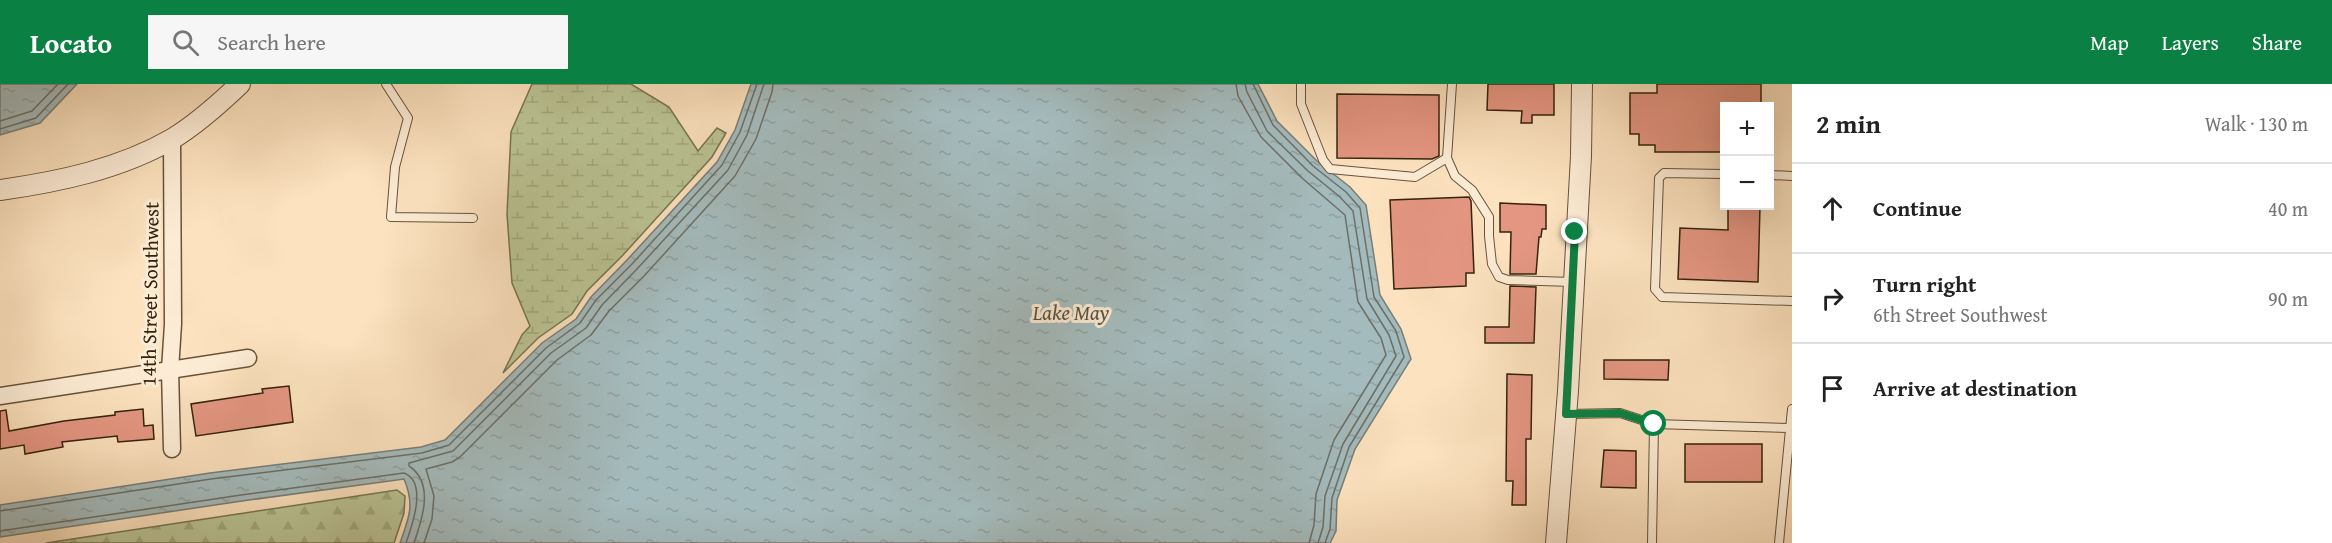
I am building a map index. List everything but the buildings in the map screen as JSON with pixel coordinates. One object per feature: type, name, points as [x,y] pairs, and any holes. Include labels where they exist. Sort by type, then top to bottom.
[{"type":"street","points":[[0,190],[92,172],[130,159],[171,139],[210,112],[240,84]]},
{"type":"street","points":[[1556,543],[1581,156],[1582,84]]},
{"type":"street","name":"14th Street Southwest","points":[[171,139],[172,449]]},
{"type":"street","points":[[0,396],[248,358]]},
{"type":"lane","points":[[387,84],[408,118],[394,166],[391,217],[473,218]]},
{"type":"lane","points":[[1300,84],[1301,104],[1323,160],[1330,169],[1414,177],[1447,158]]},
{"type":"lane","points":[[1452,84],[1447,158],[1455,176],[1472,190],[1489,218],[1488,236],[1492,264],[1499,277],[1508,280],[1573,282]]},
{"type":"lane","points":[[1720,174],[1664,173],[1659,178],[1655,289],[1662,297],[1792,301]]},
{"type":"lane","points":[[1774,176],[1792,176]]},
{"type":"lane","points":[[1779,543],[1792,409]]},
{"type":"lane","points":[[1566,414],[1620,413],[1654,424],[1790,428]]},
{"type":"lane","points":[[1652,543],[1654,424]]},
{"type":"green space","points":[[532,84],[631,84],[669,107],[698,151],[717,128],[726,133],[712,157],[587,291],[572,314],[538,338],[503,373],[522,335],[530,326],[512,283],[507,214],[511,132]]},
{"type":"green space","points":[[397,490],[405,496],[404,513],[394,543],[46,543]]},
{"type":"water","points":[[0,84],[77,84],[40,123],[0,135]]},
{"type":"water","name":"Lake May","points":[[751,84],[1258,84],[1277,121],[1317,161],[1350,187],[1366,205],[1380,295],[1401,329],[1411,359],[1355,449],[1337,500],[1336,531],[1330,543],[400,543],[410,511],[404,479],[0,537],[0,505],[210,473],[421,447],[445,440],[542,343],[576,319],[591,297],[717,162],[735,130]]},
{"type":"route","points":[[1575,232],[1566,414],[1620,413],[1654,424]]}]
